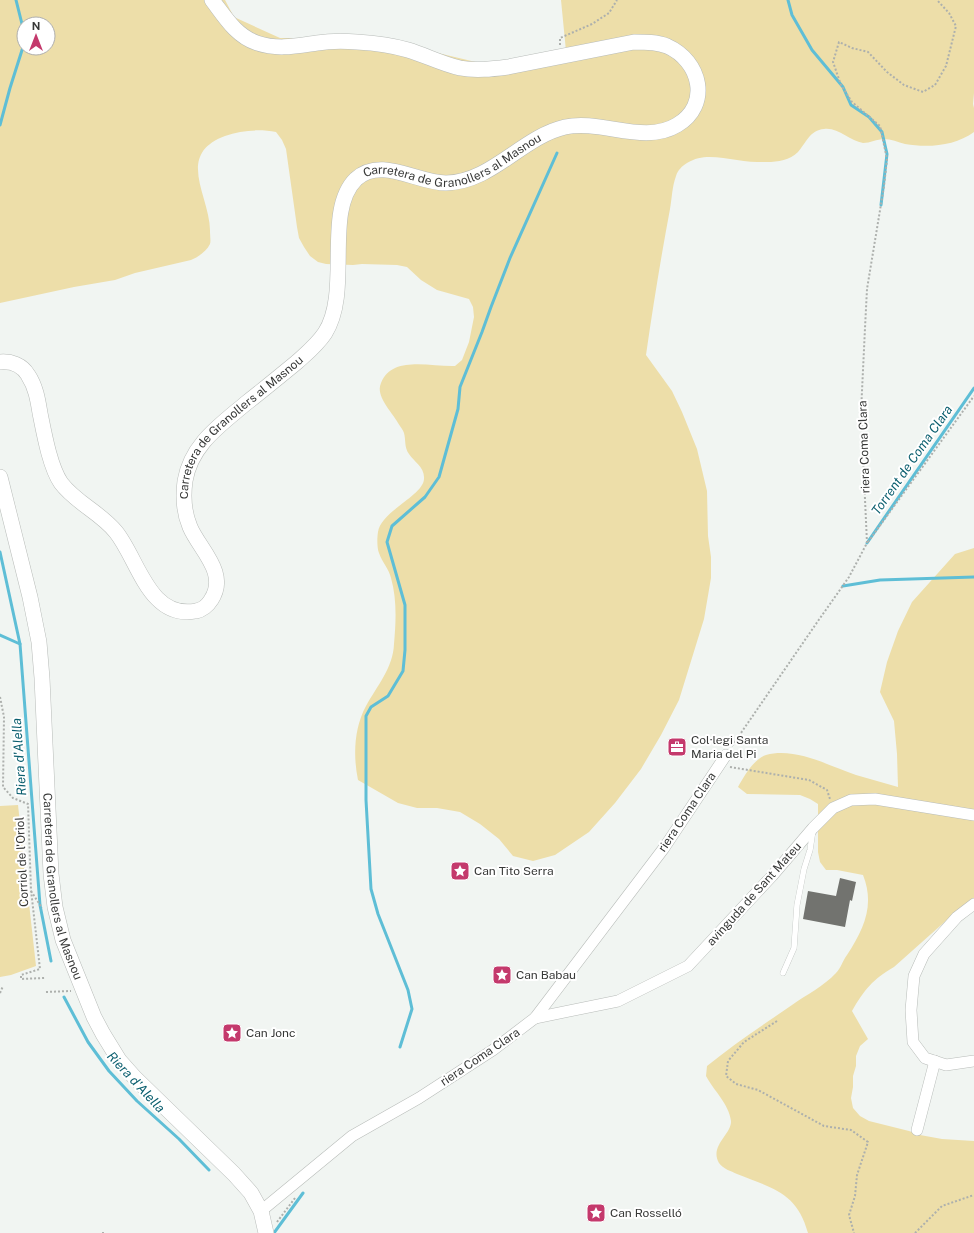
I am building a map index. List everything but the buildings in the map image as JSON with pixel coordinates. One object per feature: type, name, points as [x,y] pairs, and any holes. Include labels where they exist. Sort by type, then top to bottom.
[{"type":"main road","name":"Carretera de Granollers al Masnou","points":[[0,362],[13,362],[22,368],[28,375],[37,396],[52,463],[61,483],[73,497],[93,511],[115,531],[132,558],[144,582],[162,603],[178,610],[200,610],[211,600],[217,583],[210,560],[190,528],[184,503],[185,480],[189,467],[195,452],[208,435],[308,354],[325,333],[330,324],[337,299],[339,230],[342,203],[345,194],[357,178],[365,173],[384,170],[396,171],[443,183],[467,180],[491,168],[544,134],[570,126],[583,125],[640,133],[654,133],[667,130],[682,122],[693,111],[697,102],[698,83],[692,67],[678,52],[666,46],[646,42],[634,42],[557,58],[492,69],[475,70],[459,68],[409,50],[374,43],[319,42],[298,47],[284,48],[268,46],[250,40],[240,34],[232,27],[212,0]]},
{"type":"main road","name":"Carretera de Granollers al Masnou","points":[[0,477],[30,596],[39,642],[51,874],[55,907],[64,940],[94,1017],[119,1060],[251,1192],[261,1211],[266,1233]]},
{"type":"street","name":"riera Coma Clara","points":[[261,1211],[352,1136],[419,1098],[493,1050],[535,1018],[664,848],[726,755]]},
{"type":"street","name":"avinguda de Sant Mateu","points":[[535,1018],[618,1001],[688,966],[833,808],[851,800],[875,799],[974,815]]},
{"type":"street","points":[[974,904],[957,917],[924,954],[914,976],[911,1010],[913,1042],[925,1058],[946,1065],[974,1061]]},
{"type":"street","points":[[917,1130],[935,1061]]},
{"type":"lane","points":[[783,973],[794,948],[797,905],[814,828]]},
{"type":"path","points":[[557,58],[560,38],[592,24],[609,13],[617,0]]},
{"type":"path","name":"riera Coma Clara","points":[[726,755],[850,577],[867,543],[861,412],[867,289],[887,159],[880,126],[852,102],[841,86],[833,62],[839,42],[852,48],[868,52],[887,72],[904,85],[923,92],[935,85],[946,66],[956,26],[949,13],[937,0]]},
{"type":"path","points":[[867,543],[974,396]]},
{"type":"path","name":"Corriol de l'Oriol","points":[[0,697],[4,717],[4,787],[13,798],[28,804],[31,890],[40,969],[21,975],[21,979],[45,978]]},
{"type":"path","points":[[719,765],[808,780],[827,790],[833,808]]},
{"type":"path","points":[[0,993],[4,986]]},
{"type":"path","points":[[778,1021],[744,1042],[728,1061],[726,1076],[736,1084],[758,1090],[824,1126],[851,1130],[868,1142],[857,1175],[855,1196],[849,1215],[854,1233]]},
{"type":"path","points":[[915,1233],[942,1206],[974,1195]]},
{"type":"shaded area","points":[[0,0],[225,0],[234,17],[280,38],[375,38],[484,64],[566,51],[561,0],[974,0],[974,132],[967,137],[950,143],[932,146],[905,144],[884,139],[863,143],[853,140],[834,130],[824,129],[812,134],[795,155],[784,160],[756,162],[718,157],[705,157],[693,160],[683,165],[677,174],[673,188],[663,245],[646,355],[672,391],[682,412],[697,449],[707,491],[711,578],[704,619],[679,700],[641,769],[615,803],[589,832],[555,855],[533,861],[513,856],[499,839],[480,824],[460,812],[437,808],[417,808],[398,803],[358,780],[356,771],[355,752],[359,723],[366,706],[388,669],[394,644],[396,619],[393,586],[390,575],[378,551],[378,532],[386,517],[417,492],[424,479],[423,471],[407,451],[404,432],[382,398],[380,393],[381,383],[386,374],[403,366],[424,364],[455,366],[462,360],[469,342],[474,317],[473,307],[469,299],[437,290],[421,280],[407,267],[397,265],[326,264],[318,262],[310,256],[299,238],[286,149],[276,132],[257,130],[237,132],[225,136],[210,144],[201,154],[198,165],[199,178],[209,219],[210,241],[210,244],[204,252],[191,260],[135,273],[115,280],[0,303]]},
{"type":"shaded area","points":[[974,548],[974,905],[958,910],[894,967],[880,976],[865,991],[856,1004],[852,1011],[868,1039],[860,1046],[856,1056],[851,1098],[853,1108],[860,1116],[869,1121],[920,1135],[942,1139],[974,1141],[974,1233],[808,1233],[797,1208],[782,1193],[727,1170],[719,1163],[717,1151],[728,1131],[731,1121],[730,1115],[724,1103],[706,1076],[707,1066],[836,973],[863,926],[868,907],[868,896],[863,875],[837,870],[826,870],[820,862],[818,852],[818,804],[800,795],[747,794],[738,787],[746,773],[757,760],[766,755],[789,753],[801,755],[856,775],[898,787],[894,721],[880,692],[887,662],[898,631],[912,602],[955,554]]},
{"type":"shaded area","points":[[18,805],[36,966],[11,975],[0,977],[0,806]]},
{"type":"waterway","points":[[0,125],[23,47],[22,24],[16,0]]},
{"type":"waterway","points":[[788,0],[792,15],[812,50],[843,87],[851,105],[869,117],[882,132],[887,154],[881,205]]},
{"type":"waterway","points":[[400,1047],[412,1009],[408,990],[378,914],[371,889],[366,800],[366,716],[371,707],[388,696],[403,671],[405,650],[405,605],[387,542],[392,526],[425,497],[439,477],[458,409],[460,387],[510,258],[557,153]]},
{"type":"waterway","name":"Torrent de Coma Clara","points":[[867,543],[974,388]]},
{"type":"waterway","name":"Riera d'Alella","points":[[0,552],[20,644],[40,905],[51,961]]},
{"type":"waterway","points":[[843,586],[880,580],[974,577]]},
{"type":"waterway","points":[[0,635],[20,644]]},
{"type":"waterway","name":"Riera d'Alella","points":[[64,997],[88,1042],[109,1071],[137,1101],[179,1139],[209,1170]]},
{"type":"waterway","points":[[274,1233],[303,1193]]},
{"type":"place","name":"Col·legi Santa Maria del Pi","points":[[677,747]]},
{"type":"place","name":"Can Tito Serra","points":[[460,871]]},
{"type":"place","name":"Can Babau","points":[[502,975]]},
{"type":"place","name":"Can Jonc","points":[[232,1033]]},
{"type":"place","name":"Can Rosselló","points":[[596,1213]]}]
